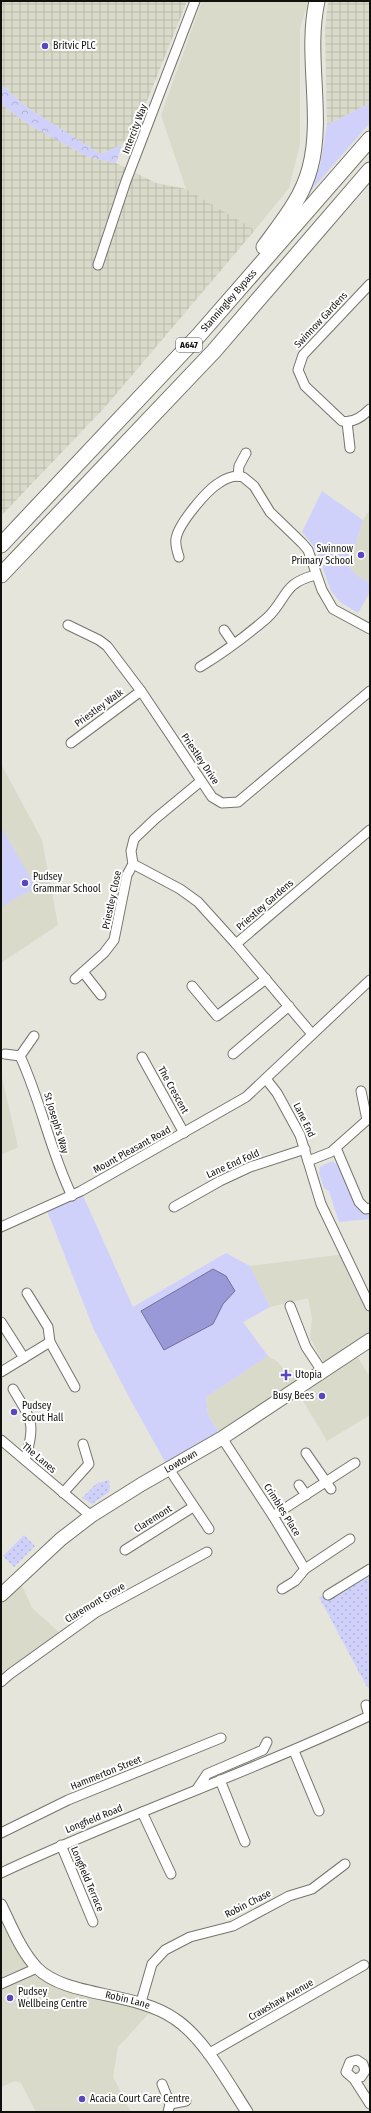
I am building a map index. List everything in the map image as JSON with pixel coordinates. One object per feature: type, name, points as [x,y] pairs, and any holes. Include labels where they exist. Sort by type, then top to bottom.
[{"type":"highway","points":[[199,335],[296,204],[310,168],[314,134],[313,32],[317,1]]},
{"type":"highway","name":"Stanningley Bypass","points":[[1,545],[199,335],[370,139]]},
{"type":"highway","name":"Stanningley Bypass","points":[[1,574],[214,350],[370,170]]},
{"type":"main road","name":"Lowtown","points":[[1,1595],[61,1539],[91,1516],[222,1438],[370,1340]]},
{"type":"street","name":"Intercity Way","points":[[98,265],[126,181],[196,1]]},
{"type":"street","name":"Swinnow Gardens","points":[[347,422],[338,418],[305,386],[298,370],[303,355],[370,284]]},
{"type":"street","points":[[350,448],[347,422],[358,419],[370,408]]},
{"type":"street","points":[[238,476],[239,466],[246,453]]},
{"type":"street","points":[[179,557],[176,538],[181,526],[204,496],[218,483],[238,476],[243,477],[254,486],[270,512],[302,542],[312,560],[316,575],[333,609],[370,629]]},
{"type":"street","points":[[200,667],[233,644],[267,617],[286,590],[294,583],[316,575]]},
{"type":"street","name":"Priestley Drive","points":[[68,625],[99,640],[107,646],[141,692],[202,781],[217,801],[222,803],[238,802],[370,692]]},
{"type":"street","points":[[224,630],[233,644]]},
{"type":"street","name":"Priestley Walk","points":[[71,743],[141,692]]},
{"type":"street","name":"Priestley Close","points":[[75,979],[104,953],[114,940],[127,875],[132,864],[131,851],[134,839],[155,819],[202,781]]},
{"type":"street","name":"Priestley Gardens","points":[[312,1034],[236,944],[370,830]]},
{"type":"street","points":[[132,864],[180,889],[198,902],[236,944]]},
{"type":"street","points":[[83,972],[101,995]]},
{"type":"street","points":[[192,986],[217,1016],[266,979]]},
{"type":"street","points":[[266,1079],[370,980]]},
{"type":"street","points":[[233,1054],[289,1006]]},
{"type":"street","points":[[5,1054],[20,1056],[34,1036]]},
{"type":"street","name":"St Joseph's Way","points":[[20,1056],[39,1102],[59,1169],[72,1196]]},
{"type":"street","name":"The Crescent","points":[[142,1057],[184,1133]]},
{"type":"street","name":"Mount Pleasant Road","points":[[1,1226],[72,1196],[246,1097],[266,1079]]},
{"type":"street","name":"Lane End","points":[[266,1079],[282,1102],[300,1136],[329,1223],[370,1306]]},
{"type":"street","points":[[308,1161],[336,1148],[368,1120],[361,1091]]},
{"type":"street","points":[[336,1148],[359,1202],[366,1209],[370,1208]]},
{"type":"street","name":"Lane End Fold","points":[[174,1207],[220,1181],[250,1167],[305,1149]]},
{"type":"street","points":[[27,1293],[48,1328],[50,1342],[75,1387]]},
{"type":"street","points":[[290,1306],[306,1347],[322,1371]]},
{"type":"street","points":[[1,1322],[24,1358]]},
{"type":"street","points":[[1,1372],[50,1342]]},
{"type":"street","points":[[13,1389],[31,1420],[31,1439],[25,1460]]},
{"type":"street","name":"Crimbles Place","points":[[222,1438],[273,1516],[304,1569]]},
{"type":"street","name":"The Lanes","points":[[2,1443],[25,1460],[91,1516]]},
{"type":"street","points":[[63,1493],[90,1464],[83,1444]]},
{"type":"street","points":[[306,1453],[329,1485]]},
{"type":"street","points":[[273,1516],[306,1495],[329,1485],[354,1463]]},
{"type":"street","points":[[169,1469],[209,1529]]},
{"type":"street","points":[[299,1485],[306,1495]]},
{"type":"street","name":"Claremont","points":[[125,1550],[193,1506]]},
{"type":"street","points":[[282,1589],[295,1581],[304,1569],[350,1539]]},
{"type":"street","name":"Claremont Grove","points":[[1,1682],[95,1613],[207,1552]]},
{"type":"street","points":[[328,1595],[370,1569]]},
{"type":"street","name":"Longfield Road","points":[[1,1873],[61,1845],[294,1751],[370,1717],[366,1705]]},
{"type":"street","name":"Hammerton Street","points":[[1,1833],[68,1800],[221,1738]]},
{"type":"street","points":[[197,1789],[207,1774],[263,1750],[267,1742]]},
{"type":"street","points":[[294,1751],[319,1811]]},
{"type":"street","points":[[220,1780],[245,1842]]},
{"type":"street","points":[[142,1812],[171,1874]]},
{"type":"street","name":"Longfield Terrace","points":[[61,1845],[93,1922]]},
{"type":"street","name":"Robin Chase","points":[[141,2002],[148,1973],[158,1957],[165,1950],[190,1937],[233,1926],[289,1896],[312,1889],[345,1864]]},
{"type":"street","name":"Robin Lane","points":[[1,1905],[17,1938],[37,1968],[52,1980],[141,2002],[174,2018],[191,2030],[247,2112]]},
{"type":"street","name":"Crawshaw Avenue","points":[[208,2054],[364,1965]]},
{"type":"street","points":[[1,1984],[37,1968]]},
{"type":"street","points":[[354,2079],[370,2104]]},
{"type":"street","points":[[162,2084],[169,2108],[186,2101]]},
{"type":"shaded area","points":[[1,1],[187,1],[141,116],[122,145],[100,154],[25,106],[1,84]]},
{"type":"shaded area","points":[[202,1],[308,1],[300,29],[300,144],[289,188],[255,230],[186,189],[161,115]]},
{"type":"shaded area","points":[[328,1],[370,1],[370,103],[327,125],[325,30]]},
{"type":"shaded area","points":[[1,104],[28,124],[88,157],[116,163],[156,183],[186,189],[255,230],[106,406],[1,516]]},
{"type":"shaded area","name":"Swinnow Primary School","points":[[370,509],[370,583],[358,576],[349,567],[363,520]]},
{"type":"shaded area","name":"Pudsey Grammar School","points":[[1,764],[42,840],[58,925],[1,963]]},
{"type":"shaded area","points":[[1,1073],[18,1147],[1,1155]]},
{"type":"shaded area","points":[[346,1254],[370,1306],[370,1340],[354,1351],[370,1377],[370,1415],[327,1441],[296,1389],[222,1438],[208,1415],[206,1397],[268,1356],[278,1362],[286,1372],[290,1369],[302,1385],[327,1368],[310,1338],[312,1319],[308,1298],[270,1307],[250,1266]]},
{"type":"shaded area","points":[[213,1269],[226,1276],[235,1291],[223,1304],[213,1324],[164,1350],[141,1311]]},
{"type":"shaded area","points":[[19,1579],[32,1608],[62,1635],[1,1682],[1,1595]]},
{"type":"shaded area","points":[[1,1905],[17,1938],[52,1980],[154,2008],[118,2047],[113,2077],[131,2112],[36,2112],[21,2083],[15,2081],[1,2087]]},
{"type":"green space","points":[[1,84],[25,106],[100,154],[122,145],[116,163],[88,157],[28,124],[1,104]]},
{"type":"green space","points":[[370,103],[370,123],[307,195],[320,166],[327,125]]},
{"type":"green space","points":[[322,491],[363,520],[349,567],[358,576],[370,583],[370,592],[358,613],[340,602],[331,591],[316,549],[302,532]]},
{"type":"green space","points":[[1,827],[36,887],[1,907]]},
{"type":"green space","points":[[332,1161],[338,1165],[353,1200],[362,1211],[370,1213],[370,1219],[339,1222],[329,1191],[324,1188],[319,1173],[320,1167]]},
{"type":"green space","points":[[81,1191],[133,1307],[226,1253],[250,1266],[270,1307],[243,1322],[268,1356],[206,1397],[208,1415],[222,1438],[169,1469],[94,1330],[46,1208]]},
{"type":"green space","points":[[109,1480],[110,1491],[92,1504],[82,1498],[97,1483]]},
{"type":"green space","points":[[24,1535],[35,1546],[14,1567],[3,1556]]},
{"type":"green space","points":[[370,1569],[370,1688],[367,1687],[319,1597],[328,1595]]},
{"type":"place","name":"Britvic PLC","points":[[45,46]]},
{"type":"place","name":"Swinnow Primary School","points":[[361,555]]},
{"type":"place","name":"Pudsey Grammar School","points":[[25,883]]},
{"type":"place","name":"Utopia","points":[[286,1375]]},
{"type":"place","name":"Busy Bees","points":[[322,1396]]},
{"type":"place","name":"Pudsey Scout Hall","points":[[14,1412]]},
{"type":"place","name":"Pudsey Wellbeing Centre","points":[[10,1998]]},
{"type":"place","name":"Acacia Court Care Centre","points":[[82,2099]]}]
